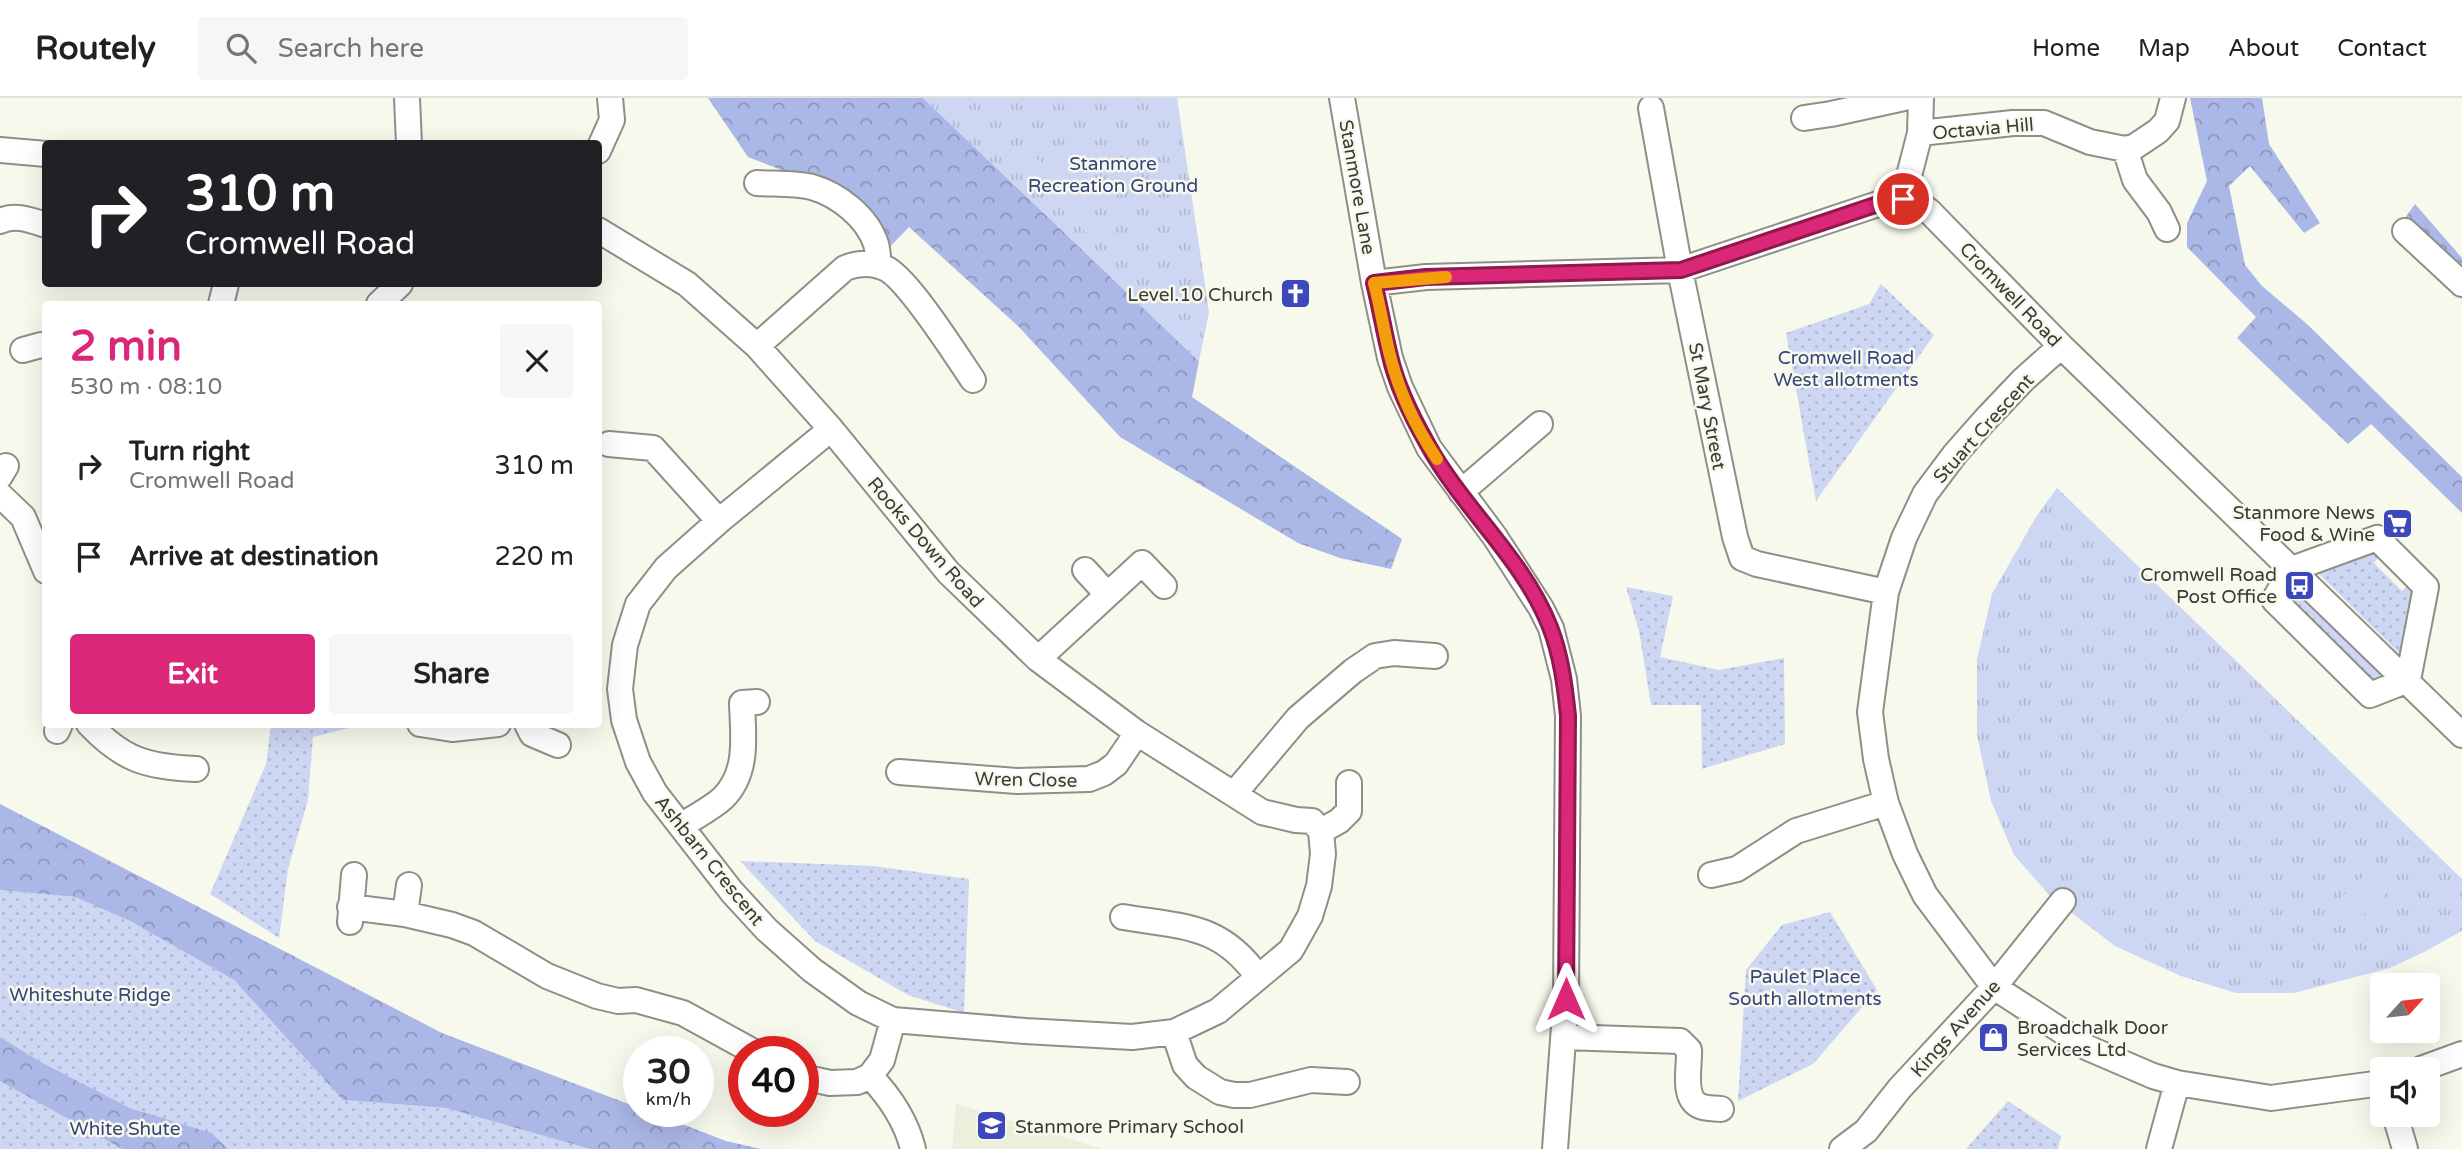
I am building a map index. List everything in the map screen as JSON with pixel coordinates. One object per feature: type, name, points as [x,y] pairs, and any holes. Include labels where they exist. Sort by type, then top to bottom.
[{"type":"street","points":[[407,98],[409,140]]},
{"type":"street","points":[[602,141],[611,120],[610,98]]},
{"type":"street","name":"Stanmore Lane","points":[[1342,98],[1374,283],[1390,358],[1400,387],[1429,448],[1495,537],[1541,608],[1551,628],[1564,679],[1568,716],[1566,999],[1555,1149]]},
{"type":"street","points":[[1804,118],[1904,98]]},
{"type":"street","points":[[1374,283],[1426,277],[1681,270],[1890,200],[1903,199],[1920,133],[1921,98]]},
{"type":"street","points":[[2167,229],[2159,212],[2135,180],[2124,149],[2134,147],[2158,131],[2167,121],[2173,98]]},
{"type":"street","name":"St Mary Street","points":[[1651,108],[1681,270],[1735,537],[1742,558],[1757,564],[1886,592]]},
{"type":"street","name":"Octavia Hill","points":[[1920,133],[2013,123],[2045,123],[2104,147],[2124,149]]},
{"type":"street","points":[[0,150],[42,154]]},
{"type":"street","points":[[757,183],[812,187],[846,204],[860,217],[870,232],[876,244],[879,266]]},
{"type":"street","name":"Cromwell Road","points":[[1903,199],[1917,202],[1929,211],[2061,346],[2462,735]]},
{"type":"street","points":[[0,221],[25,218],[42,224]]},
{"type":"street","points":[[2405,231],[2462,284]]},
{"type":"street","name":"Rooks Down Road","points":[[602,232],[687,284],[757,346],[831,429],[948,572],[1038,659],[1137,733],[1262,812],[1312,821],[1321,831]]},
{"type":"street","points":[[757,346],[845,268],[856,264],[879,266],[888,270],[906,287],[941,354],[973,380]]},
{"type":"street","points":[[382,301],[397,287]]},
{"type":"street","name":"Stuart Crescent","points":[[2061,346],[1985,419],[1925,494],[1904,538],[1886,592],[1870,712],[1876,760],[1886,803],[1905,854],[1925,895],[1994,987],[2088,1048],[2152,1076],[2177,1083],[2271,1098],[2370,1085]]},
{"type":"street","points":[[1461,492],[1540,424]]},
{"type":"street","name":"Ashbarn Crescent","points":[[831,429],[666,568],[638,604],[609,690],[624,720],[638,762],[655,793],[732,892],[767,930],[812,970],[858,1003],[892,1020],[1120,1036],[1174,1032],[1218,1011],[1291,950],[1310,916],[1319,886],[1323,854],[1321,831]]},
{"type":"street","points":[[609,443],[653,448],[719,521]]},
{"type":"street","points":[[0,495],[33,512],[42,553]]},
{"type":"street","points":[[2377,538],[2426,587],[2408,680],[2370,695],[2274,600],[2292,569],[2377,538]]},
{"type":"street","points":[[1038,659],[1142,563],[1164,586]]},
{"type":"street","points":[[1085,570],[1108,594]]},
{"type":"street","points":[[1234,794],[1298,718],[1353,671],[1376,644],[1394,653],[1435,656]]},
{"type":"street","points":[[681,826],[721,800],[734,785],[743,764],[742,702],[757,702]]},
{"type":"street","points":[[93,728],[107,744],[150,765],[196,771]]},
{"type":"street","points":[[529,728],[532,734],[558,745]]},
{"type":"street","name":"Wren Close","points":[[899,772],[937,764],[1017,781],[1089,779],[1116,764],[1137,733]]},
{"type":"street","points":[[1321,831],[1339,821],[1349,811],[1349,783]]},
{"type":"street","points":[[1711,875],[1737,869],[1796,831],[1886,803]]},
{"type":"street","points":[[354,875],[350,915],[405,914],[452,925],[474,933],[547,976],[597,996],[618,1001],[636,1000],[683,1013],[728,1038]]},
{"type":"street","points":[[405,914],[409,885]]},
{"type":"street","name":"Kings Avenue","points":[[1842,1149],[1866,1130],[1900,1088],[1994,987],[2063,901]]},
{"type":"street","points":[[1123,917],[1203,931],[1227,942],[1245,958],[1258,977]]},
{"type":"street","points":[[819,1081],[857,1082],[870,1076],[882,1060],[892,1020]]},
{"type":"street","points":[[1174,1032],[1185,1065],[1196,1077],[1220,1092],[1251,1095],[1311,1080],[1347,1082]]},
{"type":"street","points":[[1564,1037],[1680,1041],[1689,1050],[1689,1089],[1694,1101],[1700,1106],[1721,1109]]},
{"type":"street","points":[[2440,1062],[2462,1054]]},
{"type":"street","points":[[870,1076],[896,1108],[908,1129],[913,1149]]},
{"type":"street","points":[[2159,1149],[2177,1083]]},
{"type":"street","points":[[2399,1127],[2405,1149]]},
{"type":"shaded area","name":"Stanmore Primary School","points":[[956,1104],[1103,1149],[952,1149]]},
{"type":"green space","points":[[708,98],[923,98],[1199,361],[1192,397],[1402,539],[1391,569],[1340,558],[1298,543],[1120,437],[1019,327],[909,227],[884,253],[800,177],[748,157]]},
{"type":"green space","name":"Stanmore Recreation Ground","points":[[923,98],[1177,98],[1209,312],[1199,361]]},
{"type":"green space","points":[[2190,98],[2262,98],[2269,144],[2320,223],[2304,233],[2250,166],[2229,186],[2245,265],[2262,286],[2308,325],[2462,477],[2462,513],[2371,424],[2348,444],[2237,338],[2256,317],[2187,247],[2187,223],[2207,181]]},
{"type":"green space","points":[[1060,150],[1103,194],[1086,212],[1104,230],[1093,240],[1021,167],[1033,155],[1044,165]]},
{"type":"green space","points":[[2415,204],[2462,258],[2462,299],[2392,236]]},
{"type":"green space","name":"Cromwell Road West allotments","points":[[1881,284],[1934,335],[1816,501],[1786,333],[1869,304]]},
{"type":"green space","points":[[2057,488],[2462,879],[2462,931],[2390,968],[2294,993],[2236,993],[2181,976],[2115,946],[2050,896],[2014,855],[1991,801],[1977,735],[1977,659],[1992,594],[2036,517]]},
{"type":"green space","points":[[2354,550],[2382,553],[2374,563],[2402,591],[2412,582],[2416,591],[2407,650],[2400,654],[2312,567]]},
{"type":"green space","points":[[2290,583],[2385,675],[2374,683],[2285,606]]},
{"type":"green space","points":[[1626,587],[1673,596],[1660,657],[1719,670],[1784,658],[1785,744],[1702,769],[1701,705],[1651,705],[1639,631]]},
{"type":"green space","points":[[271,728],[349,728],[313,737],[308,800],[288,869],[279,938],[210,894],[266,764]]},
{"type":"green space","points":[[0,804],[442,1033],[623,1102],[623,1127],[690,1127],[726,1141],[761,1149],[590,1149],[446,1108],[343,1100],[234,980],[130,921],[75,897],[0,890]]},
{"type":"green space","points":[[740,861],[873,866],[969,879],[964,1013],[908,995],[815,941]]},
{"type":"green space","points":[[2376,864],[2396,884],[2353,925],[2334,904]]},
{"type":"green space","name":"Whiteshute Ridge","points":[[0,890],[75,897],[130,921],[234,980],[343,1100],[446,1108],[590,1149],[228,1149],[212,1133],[130,1108],[41,1062],[0,1037]]},
{"type":"green space","name":"Paulet Place South allotments","points":[[1830,912],[1877,990],[1813,1064],[1738,1101],[1746,970],[1782,925]]},
{"type":"green space","name":"White Shute","points":[[0,1037],[41,1062],[130,1108],[212,1133],[228,1149],[122,1149],[0,1081]]},
{"type":"green space","points":[[0,1081],[122,1149],[0,1149]]},
{"type":"green space","points":[[2008,1101],[2061,1136],[2058,1149],[1966,1149]]},
{"type":"slow traffic","points":[[1437,459],[1415,421],[1400,387],[1390,358],[1374,283],[1446,277]]},
{"type":"place","name":"Level.10 Church","points":[[1296,294]]},
{"type":"place","name":"Stanmore News Food & Wine","points":[[2398,523]]},
{"type":"place","name":"Cromwell Road Post Office","points":[[2300,585]]},
{"type":"place","name":"Broadchalk Door Services Ltd","points":[[1994,1038]]},
{"type":"place","name":"Stanmore Primary School","points":[[992,1126]]},
{"type":"route","points":[[1566,999],[1568,716],[1564,679],[1551,628],[1530,587],[1429,448],[1415,421],[1390,358],[1374,283],[1426,277],[1681,270],[1890,200],[1903,199]]}]
